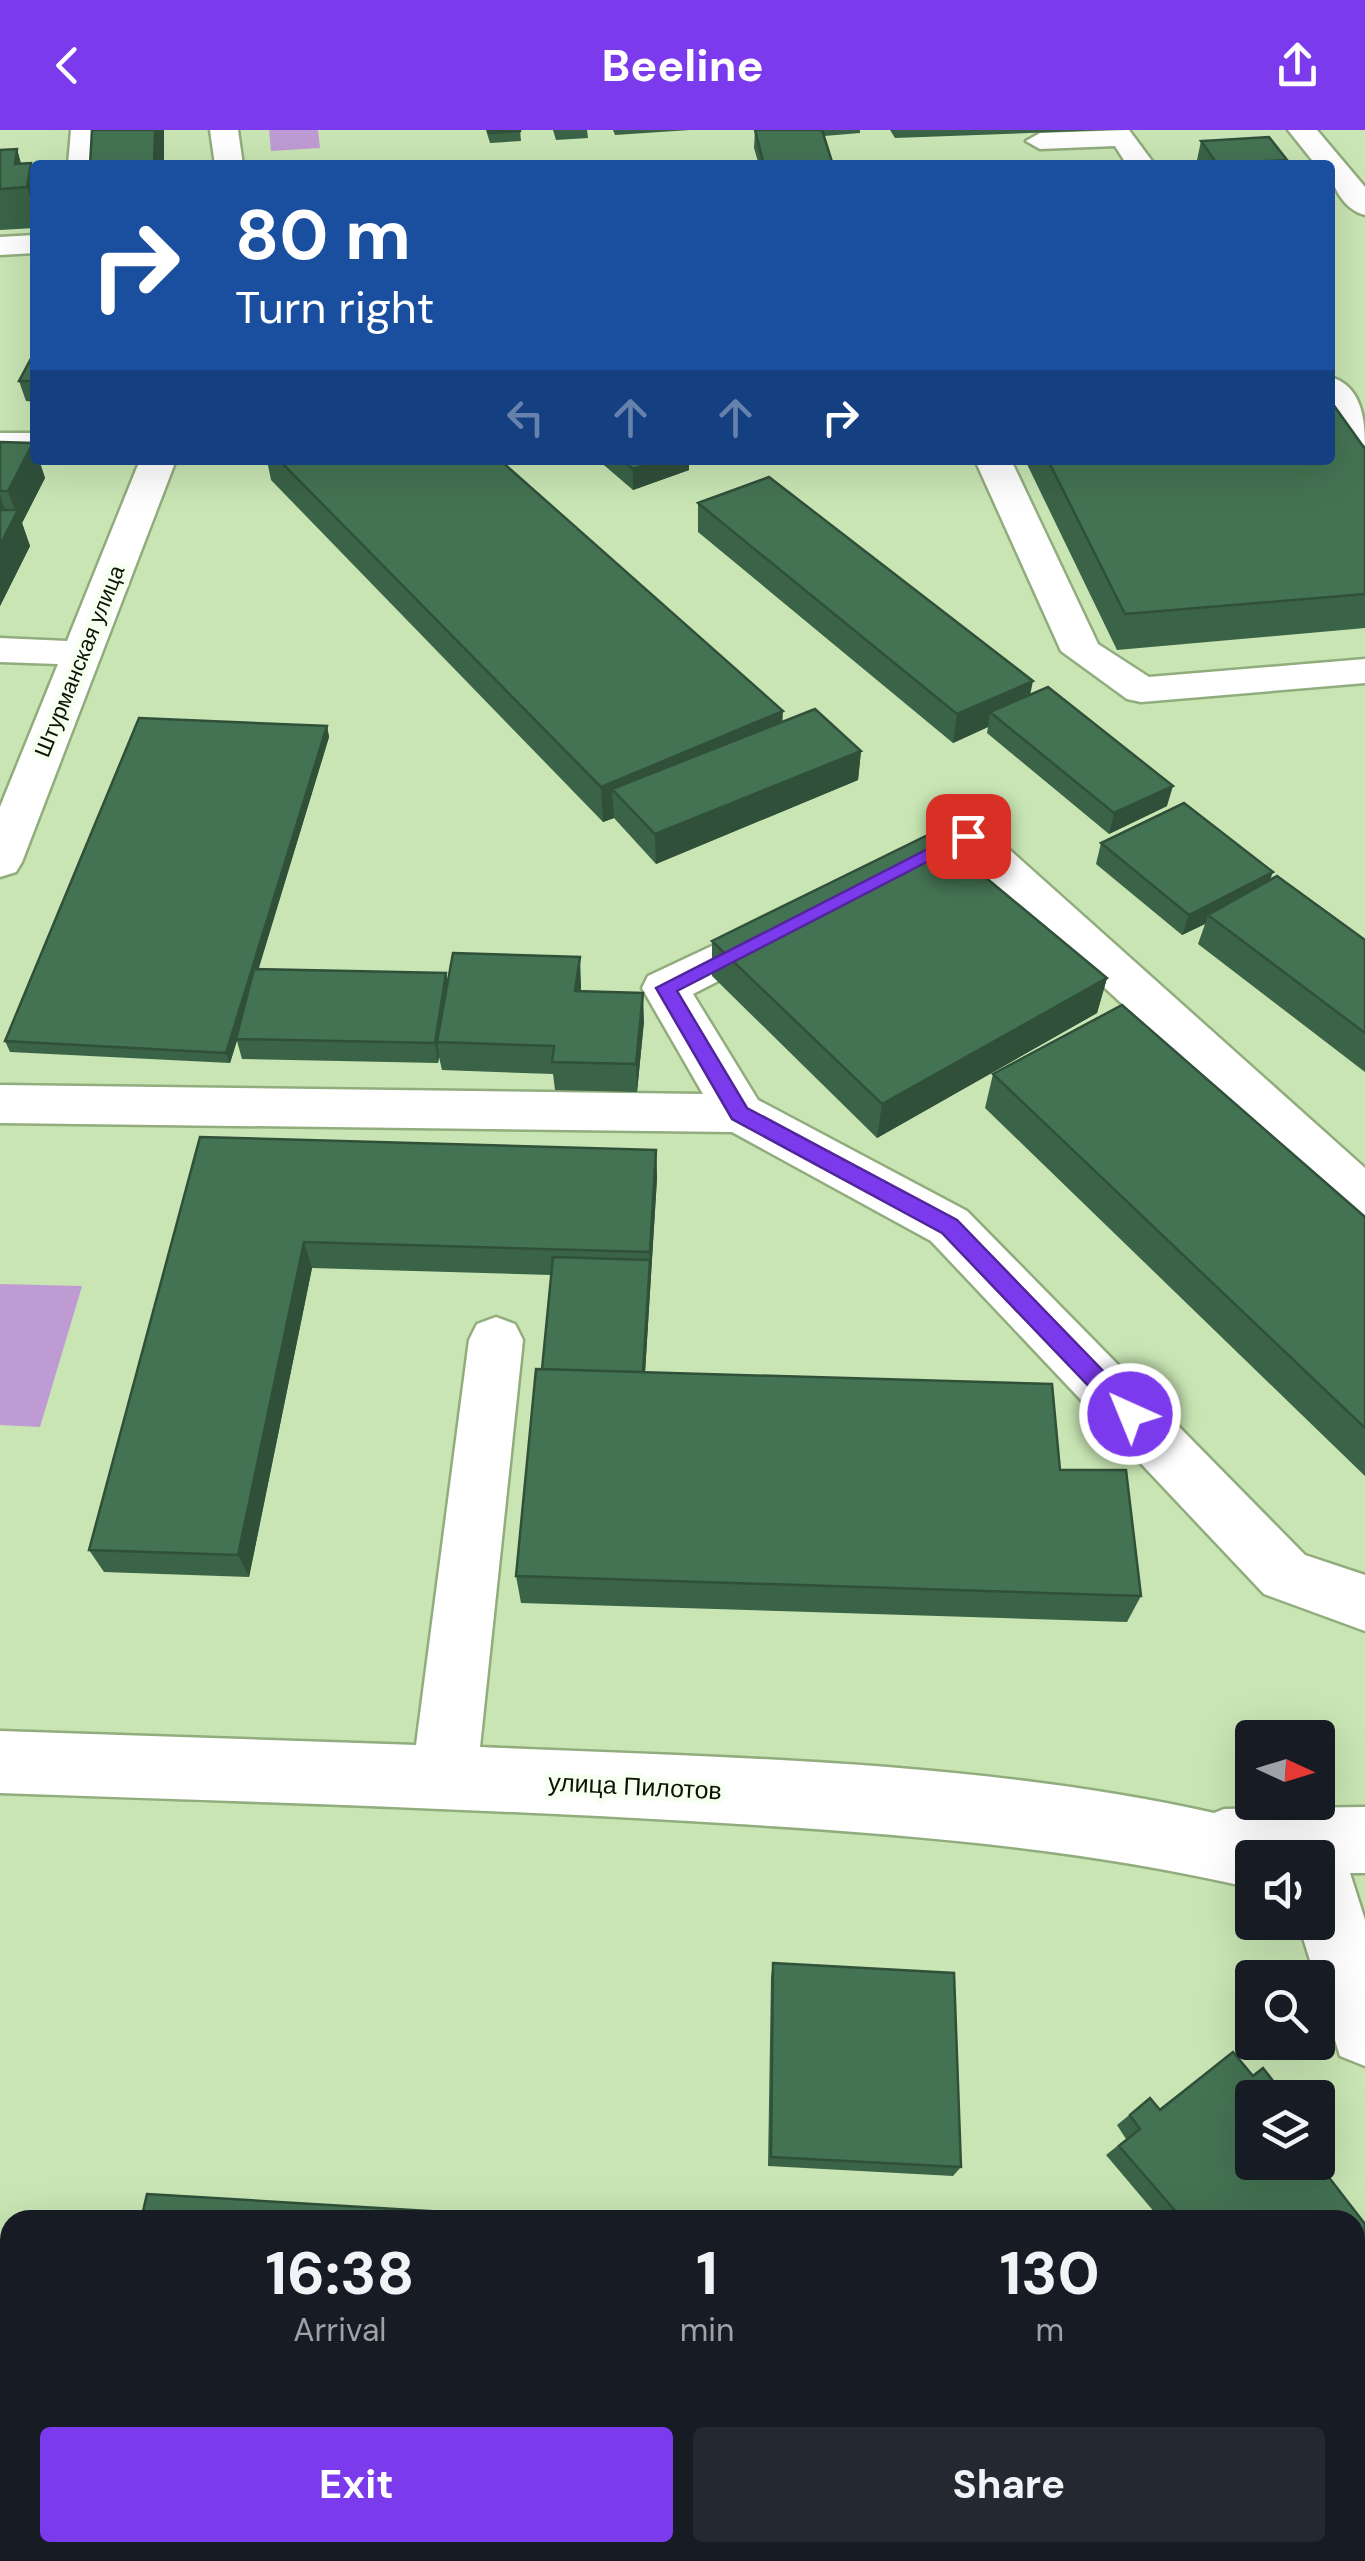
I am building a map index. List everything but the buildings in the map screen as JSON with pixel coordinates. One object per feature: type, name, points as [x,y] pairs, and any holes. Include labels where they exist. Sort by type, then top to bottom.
[{"type":"street","points":[[82,160],[84,130]]},
{"type":"street","points":[[224,130],[228,160]]},
{"type":"street","points":[[1302,130],[1327,160]]},
{"type":"street","points":[[1040,142],[1124,138],[1138,160]]},
{"type":"street","points":[[1335,170],[1365,206]]},
{"type":"street","points":[[1335,220],[1365,217]]},
{"type":"street","points":[[0,246],[30,244]]},
{"type":"street","points":[[1335,394],[1365,434]]},
{"type":"street","points":[[0,443],[30,444]]},
{"type":"street","name":"Штурманская улица","points":[[0,862],[9,814],[82,652],[156,465]]},
{"type":"street","points":[[995,465],[1081,651],[1142,690],[1365,670]]},
{"type":"street","points":[[0,650],[82,652]]},
{"type":"street","points":[[740,1113],[666,988],[968,836],[1365,1199]]},
{"type":"street","points":[[0,1104],[740,1113],[949,1226],[1285,1574],[1365,1602]]},
{"type":"street","points":[[444,1777],[496,1340]]},
{"type":"street","name":"улица Пилотов","points":[[0,1762],[444,1777],[900,1802],[1235,1850]]},
{"type":"street","name":"улица Пилотов","points":[[1335,1842],[1365,1840]]},
{"type":"street","points":[[1335,1875],[1365,1877]]},
{"type":"street","points":[[1335,1931],[1365,2031]]},
{"type":"shaded area","points":[[269,130],[318,130],[320,148],[271,151]]},
{"type":"shaded area","points":[[0,1284],[82,1286],[40,1427],[0,1425]]},
{"type":"route","points":[[968,836],[666,988],[740,1113],[949,1226],[1130,1414]]}]
